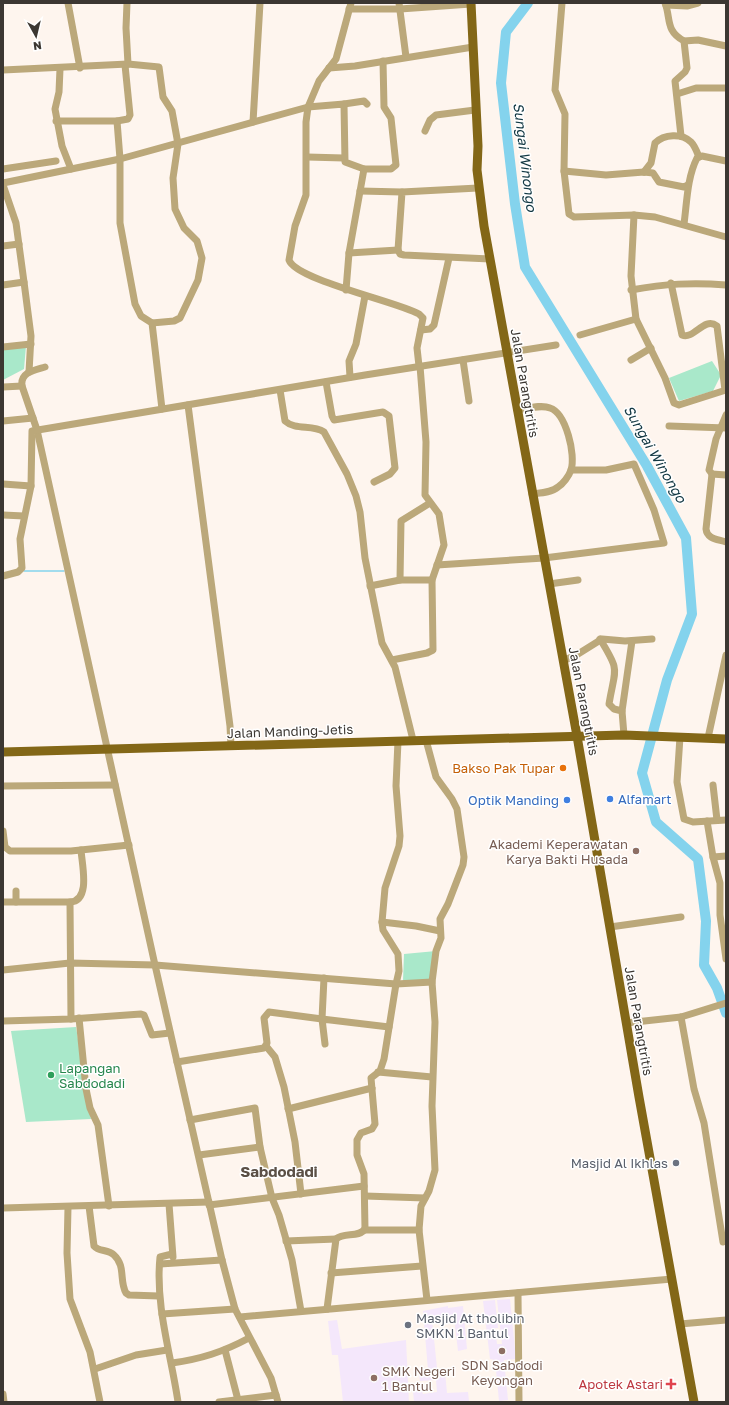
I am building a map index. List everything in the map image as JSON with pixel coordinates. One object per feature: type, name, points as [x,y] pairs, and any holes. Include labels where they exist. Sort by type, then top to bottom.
[{"type":"main road","name":"Jalan Parangtritis","points":[[471,4],[478,188],[532,494],[577,736],[626,1023],[694,1402]]},
{"type":"main road","name":"Jalan Manding-Jetis","points":[[3,752],[624,735],[726,739]]},
{"type":"street","points":[[68,3],[80,68]]},
{"type":"street","points":[[56,121],[117,121],[128,119],[130,115],[126,65],[127,3]]},
{"type":"street","points":[[253,122],[260,3]]},
{"type":"street","points":[[562,3],[556,90],[557,98],[564,110],[566,119],[564,171],[568,211],[572,216],[634,215],[664,219],[726,237]]},
{"type":"street","points":[[698,3],[687,6],[666,4],[670,26],[677,37],[684,41],[698,40],[726,46]]},
{"type":"street","points":[[392,660],[428,653],[433,650],[432,580],[443,549],[439,514],[430,503],[425,491],[426,442],[417,348],[423,318],[419,314],[346,290],[295,268],[290,263],[289,256],[295,226],[306,195],[306,122],[308,107],[319,81],[336,59],[350,6],[471,4]]},
{"type":"street","points":[[400,6],[406,57]]},
{"type":"street","points":[[681,136],[675,81],[685,72],[687,68],[684,41]]},
{"type":"street","points":[[329,68],[473,47]]},
{"type":"street","points":[[344,104],[344,158],[346,164],[364,170],[391,169],[396,165],[391,118],[384,107],[383,61]]},
{"type":"street","points":[[3,70],[60,69],[126,65],[153,65],[159,67],[162,97],[172,112],[178,144],[172,178],[175,209],[184,228],[197,240],[200,246],[202,264],[198,280],[180,318],[174,321],[152,323],[144,320],[138,312],[130,283],[120,223],[120,159],[117,121]]},
{"type":"street","points":[[60,69],[59,92],[55,105],[56,121],[62,146],[71,169]]},
{"type":"street","points":[[676,94],[696,88],[726,88]]},
{"type":"street","points":[[29,372],[31,344],[19,244],[12,209],[3,184],[120,159],[308,107],[364,102],[367,104]]},
{"type":"street","points":[[425,131],[430,120],[436,115],[476,110]]},
{"type":"street","points":[[644,172],[651,163],[654,146],[659,139],[681,136],[692,143],[699,157]]},
{"type":"street","points":[[307,157],[344,158]]},
{"type":"street","points":[[699,157],[726,161]]},
{"type":"street","points":[[684,224],[688,185],[692,169],[699,157]]},
{"type":"street","points":[[3,169],[56,161]]},
{"type":"street","points":[[346,290],[349,253],[364,170]]},
{"type":"street","points":[[564,171],[606,175],[644,172],[653,173],[659,182],[684,187],[688,185]]},
{"type":"street","points":[[360,191],[402,192],[478,188]]},
{"type":"street","points":[[402,192],[398,250],[402,255],[490,259]]},
{"type":"street","points":[[634,215],[631,290],[636,319],[665,378],[675,404],[679,405],[726,390],[716,326],[713,323],[708,323],[688,335],[682,335],[671,283]]},
{"type":"street","points":[[3,246],[19,244]]},
{"type":"street","points":[[349,253],[398,250]]},
{"type":"street","points":[[421,330],[430,329],[434,325],[449,258]]},
{"type":"street","points":[[3,285],[24,282]]},
{"type":"street","points":[[631,290],[671,283],[700,282],[726,285]]},
{"type":"street","points":[[350,377],[349,361],[356,344],[365,296]]},
{"type":"street","points":[[580,335],[636,319]]},
{"type":"street","points":[[152,323],[162,409]]},
{"type":"street","points":[[3,347],[31,344]]},
{"type":"street","points":[[3,576],[21,570],[22,568],[19,546],[24,516],[32,486],[31,433],[37,430],[350,377],[556,345]]},
{"type":"street","points":[[631,360],[651,348]]},
{"type":"street","points":[[463,360],[469,401]]},
{"type":"street","points":[[45,367],[29,372],[22,380],[22,386],[37,430],[170,1033],[222,1260],[235,1309],[271,1378],[277,1398],[219,1402]]},
{"type":"street","points":[[326,382],[334,420],[383,412],[389,416],[395,468],[390,474],[374,482]]},
{"type":"street","points":[[3,387],[22,386]]},
{"type":"street","points":[[280,390],[285,421],[294,426],[316,428],[324,432],[350,481],[360,512],[365,558],[382,643],[392,660],[413,740]]},
{"type":"street","points":[[188,405],[230,726],[231,746]]},
{"type":"street","points":[[517,410],[549,407],[559,413],[566,424],[571,450],[571,470],[559,487],[551,491],[532,494]]},
{"type":"street","points":[[726,416],[709,470],[712,474],[707,534],[710,538],[726,542]]},
{"type":"street","points":[[3,421],[33,418]]},
{"type":"street","points":[[669,426],[723,428]]},
{"type":"street","points":[[437,565],[544,558],[664,543],[654,510],[634,464],[606,470],[571,470]]},
{"type":"street","points":[[712,474],[726,475]]},
{"type":"street","points":[[3,484],[32,486]]},
{"type":"street","points":[[400,580],[401,521],[430,503]]},
{"type":"street","points":[[3,515],[24,516]]},
{"type":"street","points":[[370,586],[400,580],[432,580]]},
{"type":"street","points":[[549,584],[578,580]]},
{"type":"street","points":[[563,661],[578,654],[600,639],[632,641],[652,639]]},
{"type":"street","points":[[600,639],[615,666],[615,677],[611,688],[609,705],[622,711]]},
{"type":"street","points":[[624,735],[622,711],[632,641]]},
{"type":"street","points":[[708,738],[726,655]]},
{"type":"street","points":[[680,737],[677,776],[683,816],[689,822],[726,820]]},
{"type":"street","points":[[426,740],[436,777],[452,799],[457,809],[464,857],[463,865],[448,904],[440,919],[441,938],[436,951],[432,982],[434,1016],[432,1076],[435,1170],[429,1191],[420,1211],[419,1230],[427,1300]]},
{"type":"street","points":[[364,1230],[365,1196],[363,1169],[357,1155],[357,1140],[361,1133],[372,1129],[375,1124],[371,1078],[378,1072],[384,1059],[399,971],[398,954],[383,930],[382,922],[385,888],[399,841],[396,786],[398,741]]},
{"type":"street","points":[[3,786],[115,785]]},
{"type":"street","points":[[713,785],[717,820]]},
{"type":"street","points":[[707,821],[724,909],[720,915],[726,959]]},
{"type":"street","points":[[3,831],[4,847],[8,850],[81,850],[129,845]]},
{"type":"street","points":[[3,902],[78,901],[83,892],[81,850]]},
{"type":"street","points":[[713,857],[726,856]]},
{"type":"street","points":[[16,891],[16,902]]},
{"type":"street","points":[[70,902],[71,1019]]},
{"type":"street","points":[[610,927],[681,917]]},
{"type":"street","points":[[382,922],[416,926],[440,931]]},
{"type":"street","points":[[3,970],[70,962],[155,965],[396,984],[432,982]]},
{"type":"street","points":[[324,978],[322,1019],[325,1044]]},
{"type":"street","points":[[626,1023],[681,1017],[726,1003]]},
{"type":"street","points":[[301,1194],[295,1142],[275,1057],[266,1046],[264,1018],[269,1012],[389,1027]]},
{"type":"street","points":[[3,1020],[71,1019],[142,1014],[144,1015],[152,1035],[170,1033]]},
{"type":"street","points":[[681,1017],[694,1089],[704,1122],[723,1242]]},
{"type":"street","points":[[79,1018],[86,1089],[90,1108],[98,1125],[109,1206]]},
{"type":"street","points":[[177,1062],[266,1046]]},
{"type":"street","points":[[378,1072],[432,1076]]},
{"type":"street","points":[[288,1110],[372,1088]]},
{"type":"street","points":[[190,1120],[255,1108],[260,1147],[272,1198],[277,1208],[286,1241],[301,1311]]},
{"type":"street","points":[[198,1155],[260,1147]]},
{"type":"street","points":[[3,1208],[209,1204],[272,1198],[364,1186]]},
{"type":"street","points":[[365,1196],[425,1198]]},
{"type":"street","points":[[169,1204],[173,1263]]},
{"type":"street","points":[[89,1206],[94,1246],[98,1249],[112,1253],[120,1263],[126,1293],[129,1295],[159,1296]]},
{"type":"street","points":[[68,1207],[67,1253],[70,1298],[95,1369],[100,1402]]},
{"type":"street","points":[[286,1241],[336,1239],[340,1236],[364,1230],[419,1230]]},
{"type":"street","points":[[327,1309],[336,1239]]},
{"type":"street","points":[[172,1254],[161,1256],[159,1296],[167,1350],[172,1363],[178,1402]]},
{"type":"street","points":[[160,1264],[222,1260]]},
{"type":"street","points":[[331,1273],[422,1266]]},
{"type":"street","points":[[240,1318],[301,1311],[518,1293],[672,1278]]},
{"type":"street","points":[[518,1293],[519,1402]]},
{"type":"street","points":[[162,1314],[235,1309]]},
{"type":"street","points":[[680,1324],[726,1320]]},
{"type":"street","points":[[172,1363],[198,1360],[225,1350],[249,1338]]},
{"type":"street","points":[[95,1369],[136,1355],[167,1350]]},
{"type":"street","points":[[225,1350],[238,1400]]},
{"type":"street","points":[[3,1394],[4,1402]]},
{"type":"shaded area","name":"SDN Sabdodi Keyongan","points":[[510,1299],[516,1359],[504,1360],[508,1400],[499,1401],[495,1360],[490,1359],[483,1301],[495,1300],[498,1328],[495,1328],[497,1344],[502,1344],[497,1300]]},
{"type":"shaded area","points":[[448,1306],[448,1308],[463,1306],[467,1349],[458,1351],[454,1317],[432,1319],[437,1368],[428,1370],[423,1311]]},
{"type":"shaded area","name":"SMK Negeri 1 Bantul","points":[[337,1320],[342,1349],[406,1340],[409,1402],[343,1402],[338,1355],[332,1355],[328,1321]]},
{"type":"shaded area","points":[[445,1372],[447,1393],[468,1392],[469,1401],[414,1402],[413,1391],[422,1391],[423,1394],[437,1392],[436,1380],[420,1381],[419,1374]]},
{"type":"green space","points":[[26,346],[24,369],[3,380],[3,347]]},
{"type":"green space","points":[[712,361],[721,375],[713,391],[679,401],[669,378]]},
{"type":"green space","points":[[436,951],[431,980],[403,981],[404,954]]},
{"type":"green space","name":"Lapangan Sabdodadi","points":[[76,1027],[91,1119],[26,1122],[11,1031]]},
{"type":"waterway","name":"Sungai Winongo","points":[[528,3],[506,32],[501,83],[515,204],[525,267],[647,466],[686,538],[692,614],[667,680],[642,773],[656,822],[698,859],[706,921],[704,965],[717,988],[726,1013]]},
{"type":"waterway","points":[[24,571],[64,571]]},
{"type":"place","name":"Bakso Pak Tupar","points":[[563,768]]},
{"type":"place","name":"Alfamart","points":[[610,799]]},
{"type":"place","name":"Optik Manding","points":[[567,800]]},
{"type":"place","name":"Akademi Keperawatan Karya Bakti Husada","points":[[636,851]]},
{"type":"place","name":"Lapangan Sabdodadi","points":[[51,1075]]},
{"type":"place","name":"Masjid Al Ikhlas","points":[[676,1163]]},
{"type":"place","name":"Masjid At tholibin SMKN 1 Bantul","points":[[408,1325]]},
{"type":"place","name":"SDN Sabdodi Keyongan","points":[[502,1351]]},
{"type":"place","name":"SMK Negeri 1 Bantul","points":[[374,1378]]},
{"type":"place","name":"Apotek Astari","points":[[671,1384]]},
{"type":"district","name":"Sabdodadi","points":[[279,1172]]}]
